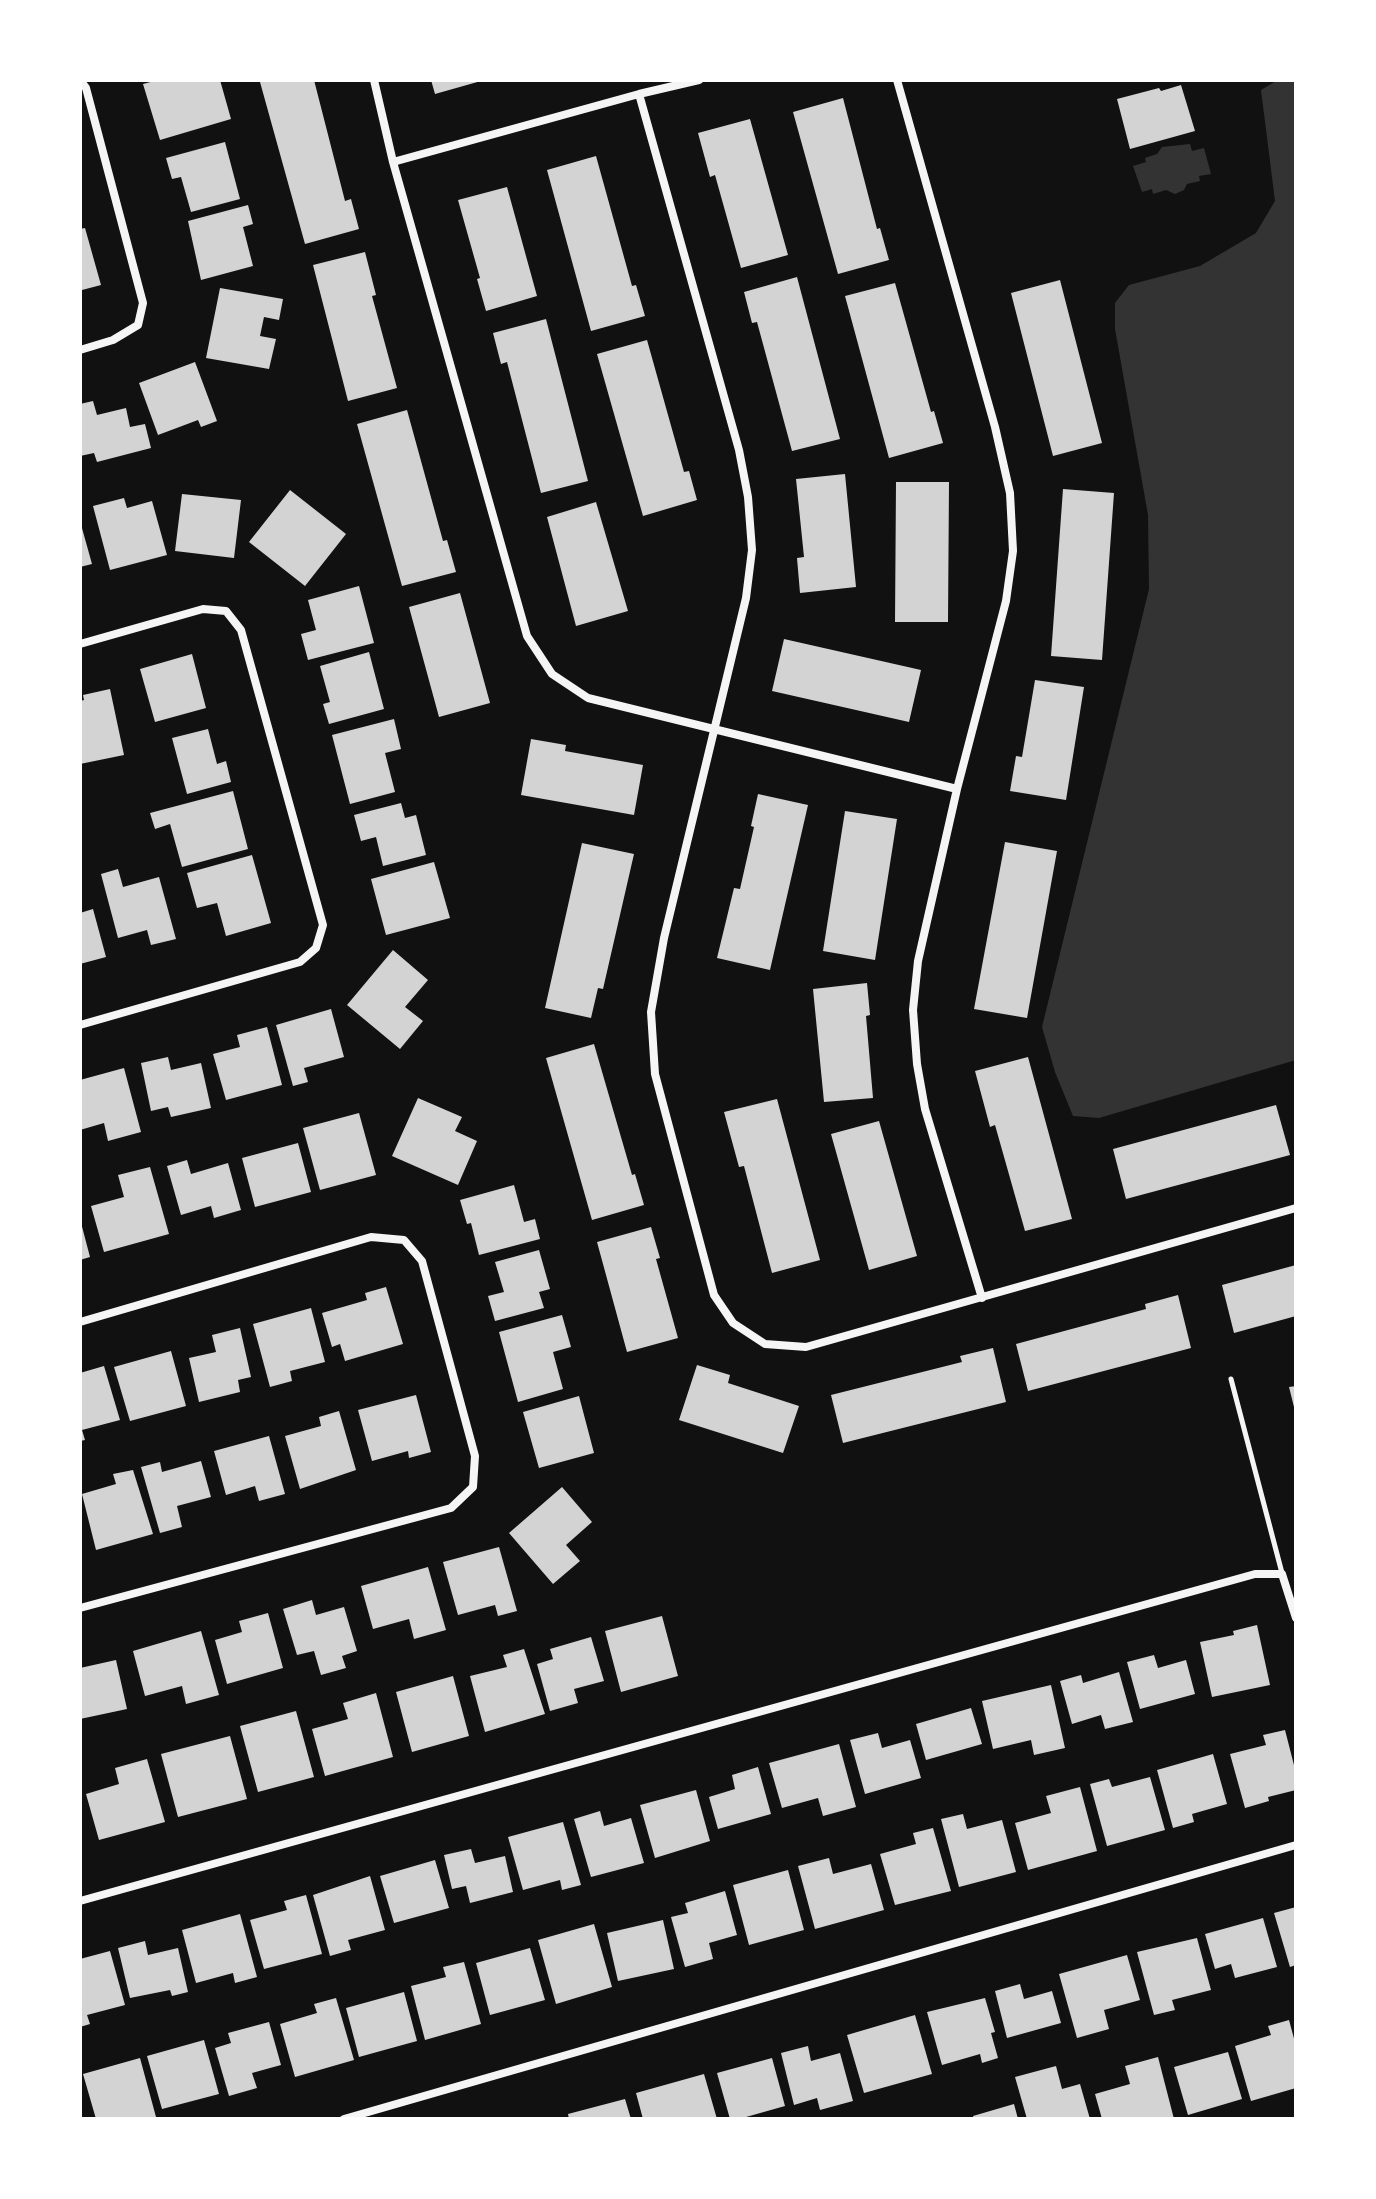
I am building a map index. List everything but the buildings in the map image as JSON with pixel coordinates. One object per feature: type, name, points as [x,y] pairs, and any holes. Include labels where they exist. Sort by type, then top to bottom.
[{"type":"street","points":[[80,80],[86,88],[143,303],[138,325],[113,340],[80,350]]},
{"type":"street","points":[[374,80],[393,162],[527,636],[552,674],[588,698],[957,789]]},
{"type":"street","points":[[393,162],[699,80]]},
{"type":"street","points":[[897,80],[995,427],[1010,493],[1013,551],[1006,601],[957,789],[918,961],[913,1010],[917,1064],[925,1109],[982,1298]]},
{"type":"street","points":[[639,94],[739,450],[748,497],[752,550],[746,598],[664,938],[651,1012],[655,1074],[714,1295],[733,1323],[765,1344],[806,1347],[1296,1208]]},
{"type":"street","points":[[80,644],[203,609],[226,611],[241,630],[323,925],[316,948],[300,962],[80,1025]]},
{"type":"street","points":[[80,1322],[371,1237],[404,1240],[422,1261],[475,1456],[473,1487],[451,1508],[80,1608]]},
{"type":"street","points":[[80,1901],[1255,1574],[1282,1574],[1296,1618]]},
{"type":"street","points":[[344,2119],[1296,1845]]},
{"type":"lane","points":[[1231,1379],[1282,1574]]},
{"type":"shaded area","points":[[1278,80],[1296,80],[1296,1060],[1099,1118],[1073,1116],[1055,1072],[1042,1027],[1149,589],[1148,515],[1115,329],[1115,303],[1129,285],[1200,266],[1256,233],[1275,201],[1261,90]]},
{"type":"shaded area","points":[[1190,144],[1192,151],[1204,148],[1211,174],[1199,176],[1200,181],[1187,184],[1184,190],[1175,194],[1166,190],[1153,194],[1152,189],[1142,192],[1133,166],[1146,162],[1145,158],[1157,154],[1162,147]]}]
